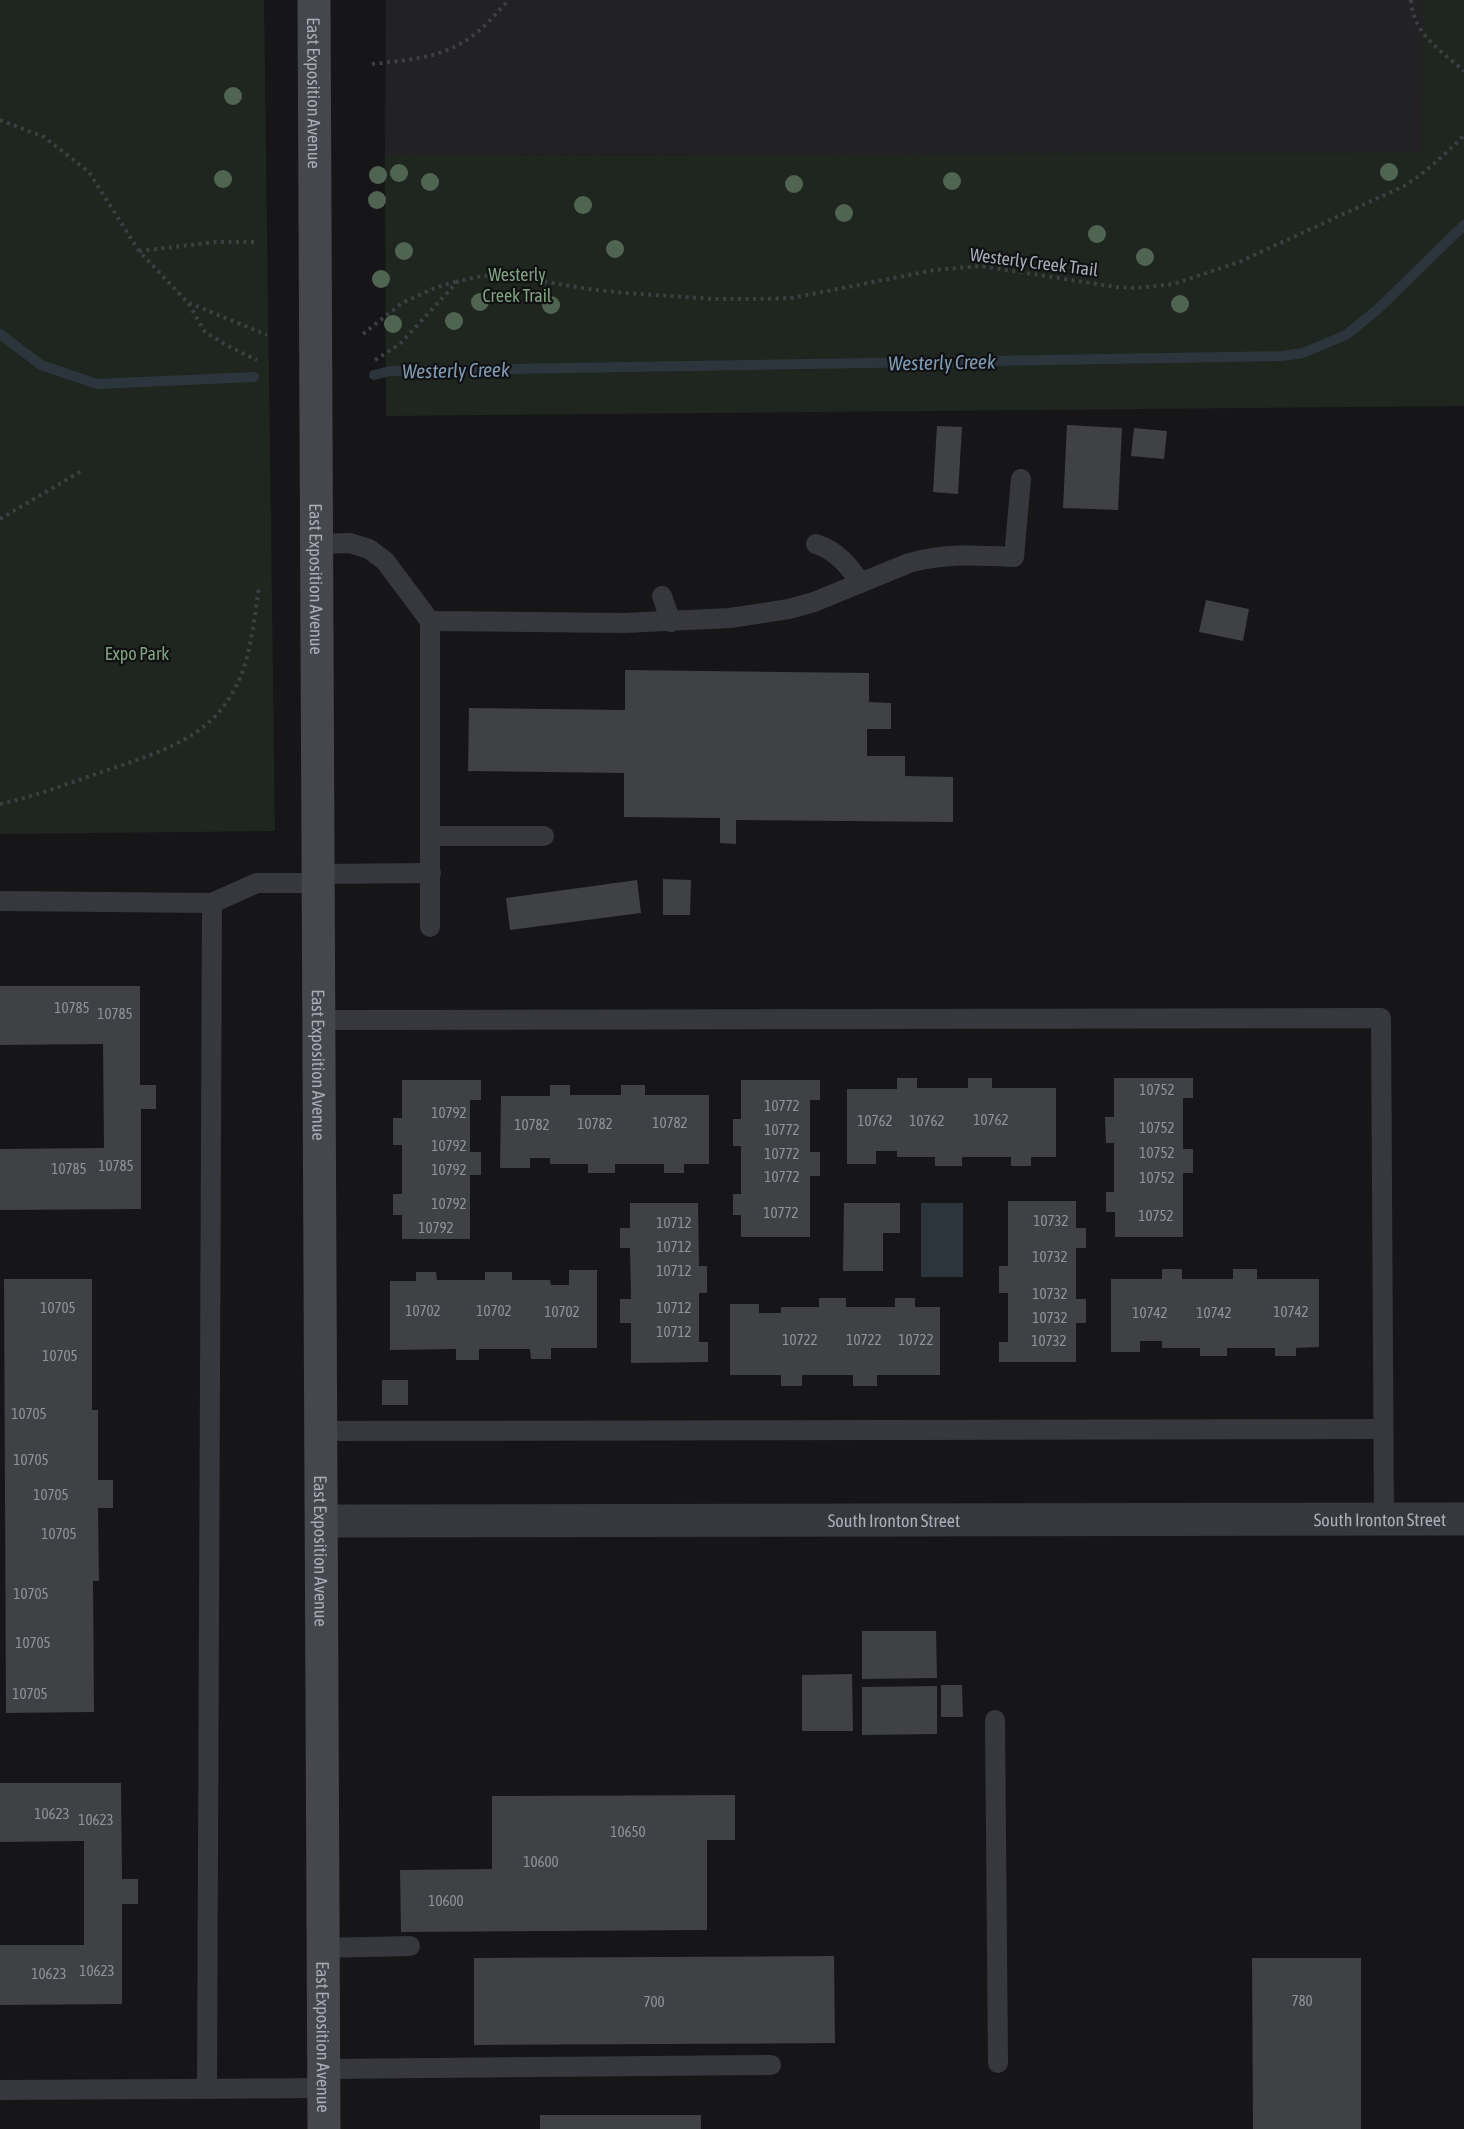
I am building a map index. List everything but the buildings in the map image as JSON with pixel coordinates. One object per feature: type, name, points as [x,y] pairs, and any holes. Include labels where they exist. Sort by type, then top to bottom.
[{"type":"street","name":"East Exposition Avenue","points":[[314,0],[324,2129]]},
{"type":"street","name":"South Ironton Street","points":[[322,1521],[1464,1519]]},
{"type":"lane","points":[[430,621],[624,623],[730,618],[789,609],[814,602],[925,558],[960,555],[1014,557],[1021,478]]},
{"type":"lane","points":[[316,544],[357,544],[375,553],[385,561],[430,621],[430,927]]},
{"type":"lane","points":[[816,544],[828,548],[837,555],[861,583]]},
{"type":"lane","points":[[662,596],[671,622]]},
{"type":"lane","points":[[431,836],[544,836]]},
{"type":"lane","points":[[0,902],[212,903],[257,883],[431,873]]},
{"type":"lane","points":[[207,2089],[212,903]]},
{"type":"lane","points":[[320,1020],[1382,1018],[1384,1519]]},
{"type":"lane","points":[[321,1431],[1383,1429]]},
{"type":"lane","points":[[995,1720],[998,2063]]},
{"type":"lane","points":[[323,1948],[410,1946]]},
{"type":"lane","points":[[0,2090],[207,2089],[324,2079],[771,2065]]},
{"type":"path","points":[[372,64],[431,57],[452,48],[475,34],[509,0]]},
{"type":"path","points":[[1411,0],[1412,11],[1420,31],[1464,71]]},
{"type":"path","points":[[0,120],[44,137],[89,172],[139,251],[188,303],[205,332],[257,360]]},
{"type":"path","name":"Westerly Creek Trail","points":[[363,334],[402,303],[438,287],[482,276],[504,275],[595,290],[715,299],[792,298],[957,267],[1006,269],[1116,287],[1137,288],[1174,284],[1239,262],[1404,186],[1442,158],[1464,135]]},
{"type":"path","points":[[139,251],[216,242],[256,242]]},
{"type":"path","points":[[375,360],[400,344],[458,281]]},
{"type":"path","points":[[188,303],[267,335]]},
{"type":"path","points":[[0,519],[83,470]]},
{"type":"path","points":[[0,804],[27,798],[168,748],[198,731],[223,708],[239,682],[250,646],[258,586]]},
{"type":"shaded area","points":[[386,0],[1423,0],[1423,153],[385,155]]},
{"type":"shaded area","points":[[921,1203],[963,1203],[963,1277],[921,1277]]},
{"type":"green space","name":"Expo Park","points":[[0,0],[264,0],[275,831],[0,834]]},
{"type":"green space","name":"Westerly Creek Trail","points":[[1423,0],[1464,0],[1464,406],[386,416],[385,155],[1422,153]]},
{"type":"waterway","name":"Westerly Creek","points":[[374,375],[390,371],[1282,356],[1303,353],[1346,335],[1378,309],[1464,225]]},
{"type":"waterway","name":"Westerly Creek","points":[[0,334],[41,365],[97,384],[254,377]]}]
